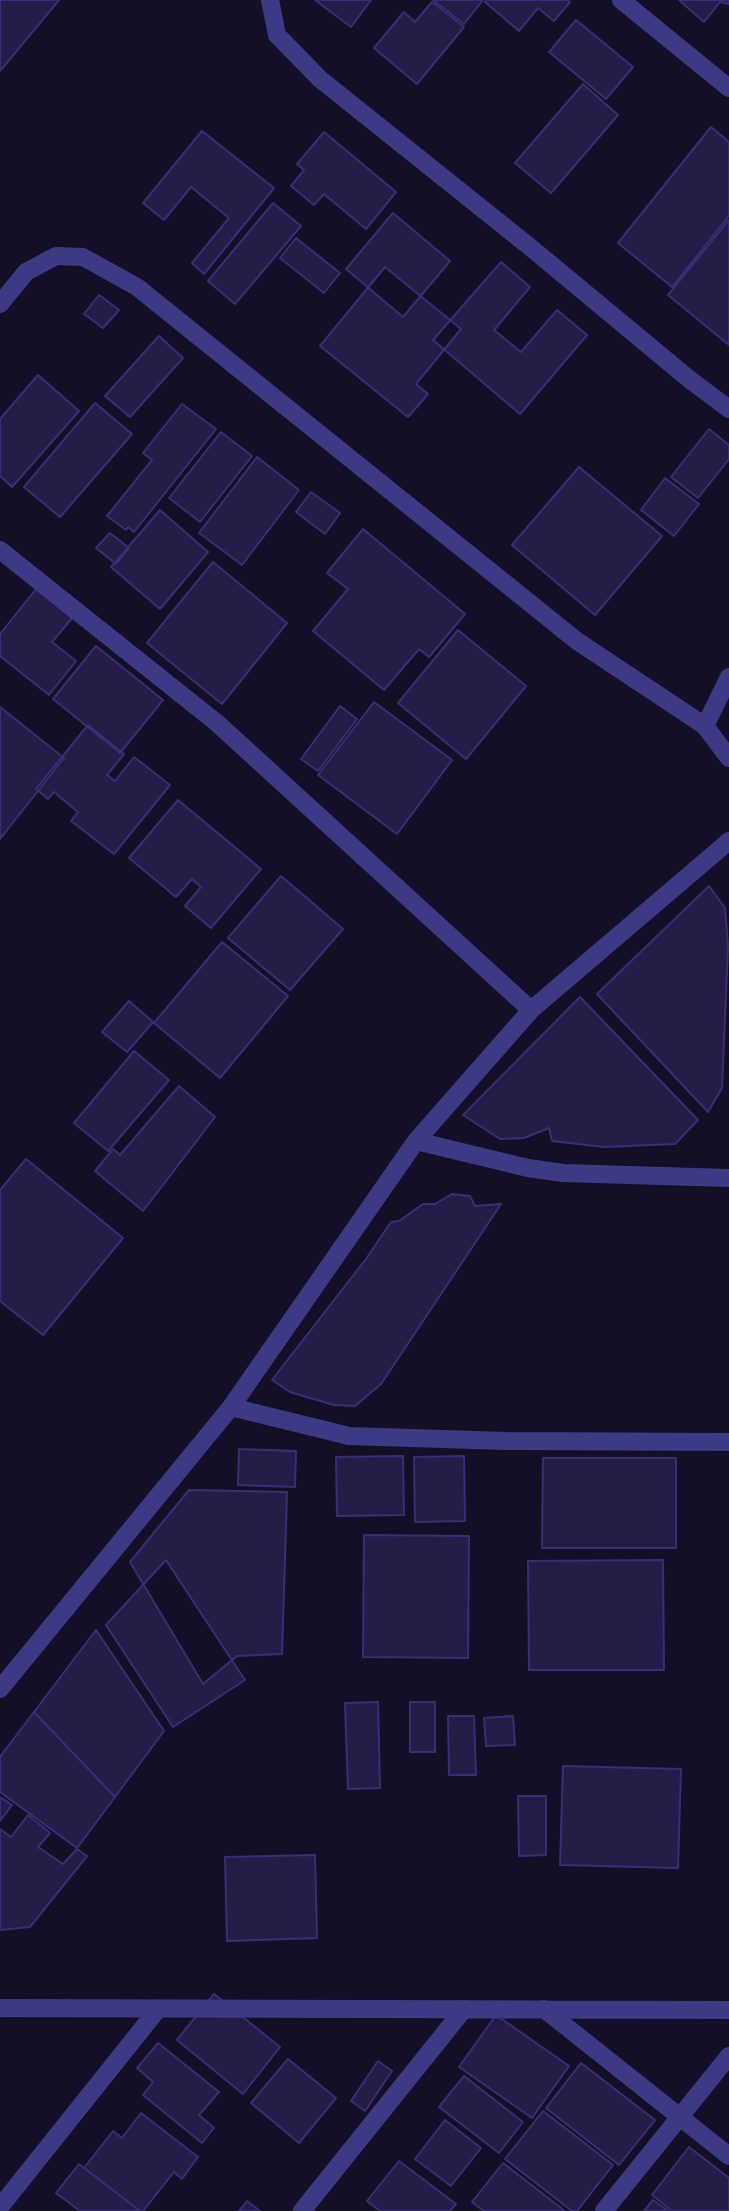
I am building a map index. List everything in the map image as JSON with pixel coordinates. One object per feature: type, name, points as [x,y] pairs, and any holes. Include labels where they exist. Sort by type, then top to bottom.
[{"type":"street","points":[[270,0],[277,35],[320,79],[729,409]]},
{"type":"street","points":[[621,0],[729,88]]},
{"type":"street","points":[[0,304],[26,272],[56,256],[83,257],[137,287],[577,640],[705,726],[729,758]]},
{"type":"street","points":[[0,550],[217,723],[531,1010]]},
{"type":"street","points":[[705,726],[729,677]]},
{"type":"street","points":[[0,1689],[231,1407],[416,1141],[531,1010],[729,841]]},
{"type":"street","points":[[416,1141],[528,1168],[563,1173],[729,1178]]},
{"type":"street","points":[[231,1407],[349,1436],[506,1441],[729,1442]]},
{"type":"street","points":[[0,2008],[729,2010]]},
{"type":"street","points":[[0,2207],[158,2008]]},
{"type":"street","points":[[302,2211],[464,2009]]},
{"type":"street","points":[[544,2009],[729,2156]]},
{"type":"street","points":[[604,2211],[729,2056]]},
{"type":"building","points":[[0,0],[59,0],[0,71]]},
{"type":"building","points":[[315,0],[371,0],[351,27]]},
{"type":"building","points":[[433,0],[483,0],[464,24]]},
{"type":"building","points":[[679,0],[729,0],[729,4],[720,2],[704,22]]},
{"type":"building","points":[[432,2],[464,27],[417,84],[374,48],[404,12],[415,22]]},
{"type":"building","points":[[485,2],[570,2],[554,21],[538,8],[519,31]]},
{"type":"building","points":[[576,20],[633,67],[606,99],[549,52]]},
{"type":"building","points":[[583,84],[618,115],[551,193],[515,163]]},
{"type":"building","points":[[711,127],[729,142],[729,216],[672,287],[618,243]]},
{"type":"building","points":[[202,131],[274,188],[204,274],[192,263],[229,218],[191,187],[164,220],[143,203]]},
{"type":"building","points":[[324,132],[396,192],[366,229],[324,194],[314,205],[291,186],[304,170],[297,164]]},
{"type":"building","points":[[273,203],[301,226],[235,304],[208,281]]},
{"type":"building","points":[[393,213],[450,261],[403,317],[346,269]]},
{"type":"building","points":[[729,220],[729,345],[668,295]]},
{"type":"building","points":[[296,238],[340,273],[324,293],[280,258]]},
{"type":"building","points":[[501,262],[530,287],[494,330],[521,352],[557,310],[587,335],[520,414],[433,340]]},
{"type":"building","points":[[385,267],[461,329],[416,384],[428,394],[408,417],[320,346]]},
{"type":"building","points":[[99,295],[119,310],[103,328],[84,314]]},
{"type":"building","points":[[159,336],[183,358],[130,417],[105,396]]},
{"type":"building","points":[[38,375],[79,411],[12,487],[0,476],[0,419]]},
{"type":"building","points":[[95,403],[132,434],[60,517],[24,487]]},
{"type":"building","points":[[182,404],[216,429],[134,532],[128,527],[126,530],[107,516],[152,460],[143,453]]},
{"type":"building","points":[[709,429],[729,445],[729,459],[698,498],[671,477]]},
{"type":"building","points":[[221,432],[252,456],[200,522],[169,498]]},
{"type":"building","points":[[257,457],[299,490],[242,565],[199,533]]},
{"type":"building","points":[[579,467],[662,536],[595,615],[512,545]]},
{"type":"building","points":[[665,478],[699,504],[674,536],[641,510]]},
{"type":"building","points":[[311,492],[340,513],[325,534],[296,512]]},
{"type":"building","points":[[160,510],[208,552],[160,609],[111,567]]},
{"type":"building","points":[[363,529],[465,614],[429,657],[419,649],[384,690],[313,631],[348,589],[327,573]]},
{"type":"building","points":[[110,533],[129,548],[116,564],[96,548]]},
{"type":"building","points":[[213,562],[287,623],[222,704],[147,643]]},
{"type":"building","points":[[36,589],[72,618],[52,642],[76,661],[49,695],[0,656],[0,634]]},
{"type":"building","points":[[458,630],[526,686],[466,759],[398,703]]},
{"type":"building","points":[[96,646],[163,700],[120,753],[53,699]]},
{"type":"building","points":[[374,702],[452,760],[397,834],[318,775]]},
{"type":"building","points":[[340,706],[357,719],[318,771],[301,759]]},
{"type":"building","points":[[0,707],[64,758],[0,839]]},
{"type":"building","points":[[88,725],[124,754],[107,775],[115,781],[134,757],[170,785],[114,854],[71,821],[78,812],[54,792],[48,799],[36,789]]},
{"type":"building","points":[[178,800],[261,869],[211,928],[185,906],[201,887],[192,879],[176,897],[129,858]]},
{"type":"building","points":[[281,876],[343,929],[290,990],[228,938]]},
{"type":"building","points":[[709,886],[725,908],[728,946],[722,1088],[708,1112],[597,994]]},
{"type":"building","points":[[222,942],[288,996],[220,1078],[154,1023]]},
{"type":"building","points":[[580,997],[698,1120],[675,1144],[604,1147],[552,1141],[549,1128],[524,1138],[500,1139],[463,1115]]},
{"type":"building","points":[[129,1001],[153,1022],[127,1052],[102,1032]]},
{"type":"building","points":[[134,1051],[169,1080],[108,1151],[74,1123]]},
{"type":"building","points":[[179,1086],[215,1117],[143,1211],[95,1171],[113,1149],[120,1155]]},
{"type":"building","points":[[26,1159],[123,1238],[43,1335],[0,1301],[0,1190]]},
{"type":"building","points":[[452,1194],[470,1196],[475,1206],[501,1204],[381,1384],[355,1406],[334,1405],[290,1392],[272,1380],[366,1259],[391,1222],[399,1221],[423,1204],[435,1204]]},
{"type":"building","points":[[239,1449],[296,1451],[295,1487],[238,1485]]},
{"type":"building","points":[[403,1456],[404,1515],[337,1516],[336,1457]]},
{"type":"building","points":[[464,1456],[465,1521],[415,1522],[414,1457]]},
{"type":"building","points":[[543,1458],[676,1458],[676,1548],[542,1548]]},
{"type":"building","points":[[189,1490],[287,1492],[282,1654],[237,1656],[203,1684],[130,1562]]},
{"type":"building","points":[[364,1535],[469,1536],[468,1658],[363,1657]]},
{"type":"building","points":[[166,1560],[245,1680],[173,1727],[106,1625]]},
{"type":"building","points":[[663,1560],[664,1670],[529,1670],[528,1561]]},
{"type":"building","points":[[96,1630],[164,1731],[115,1797],[34,1712]]},
{"type":"building","points":[[378,1702],[380,1788],[348,1789],[345,1703]]},
{"type":"building","points":[[410,1702],[435,1702],[435,1752],[410,1752]]},
{"type":"building","points":[[34,1712],[115,1797],[77,1848],[0,1792],[0,1757]]},
{"type":"building","points":[[448,1716],[474,1716],[476,1775],[449,1775]]},
{"type":"building","points":[[513,1716],[515,1745],[486,1746],[484,1718]]},
{"type":"building","points":[[563,1766],[681,1769],[678,1868],[560,1865]]},
{"type":"building","points":[[518,1796],[546,1796],[546,1855],[519,1856]]},
{"type":"building","points":[[0,1797],[12,1805],[0,1821]]},
{"type":"building","points":[[28,1815],[50,1833],[38,1847],[63,1864],[77,1849],[87,1856],[30,1927],[0,1930],[0,1829],[11,1837]]},
{"type":"building","points":[[315,1855],[317,1938],[227,1941],[225,1857]]},
{"type":"building","points":[[214,1994],[280,2047],[243,2094],[177,2040]]},
{"type":"building","points":[[496,2015],[569,2066],[532,2118],[459,2067]]},
{"type":"building","points":[[158,2043],[219,2092],[199,2115],[214,2128],[202,2143],[143,2095],[153,2082],[137,2068]]},
{"type":"building","points":[[288,2059],[336,2098],[299,2143],[251,2103]]},
{"type":"building","points":[[378,2061],[392,2071],[365,2111],[351,2101]]},
{"type":"building","points":[[581,2063],[655,2120],[619,2165],[546,2108]]},
{"type":"building","points":[[464,2076],[523,2122],[499,2153],[439,2107]]},
{"type":"building","points":[[543,2111],[613,2165],[577,2211],[572,2211],[505,2159]]},
{"type":"building","points":[[141,2113],[198,2157],[182,2179],[174,2172],[143,2211],[84,2168],[113,2131],[122,2138]]},
{"type":"building","points":[[445,2120],[481,2148],[451,2186],[415,2159]]},
{"type":"building","points":[[689,2147],[729,2178],[729,2211],[672,2211],[652,2195]]},
{"type":"building","points":[[399,2161],[456,2204],[450,2211],[380,2211],[367,2201]]},
{"type":"building","points":[[503,2163],[565,2211],[484,2211],[472,2202]]},
{"type":"building","points":[[79,2164],[140,2211],[80,2211],[56,2193]]},
{"type":"building","points":[[653,2200],[668,2211],[644,2211]]},
{"type":"building","points":[[247,2201],[260,2211],[239,2211]]}]
